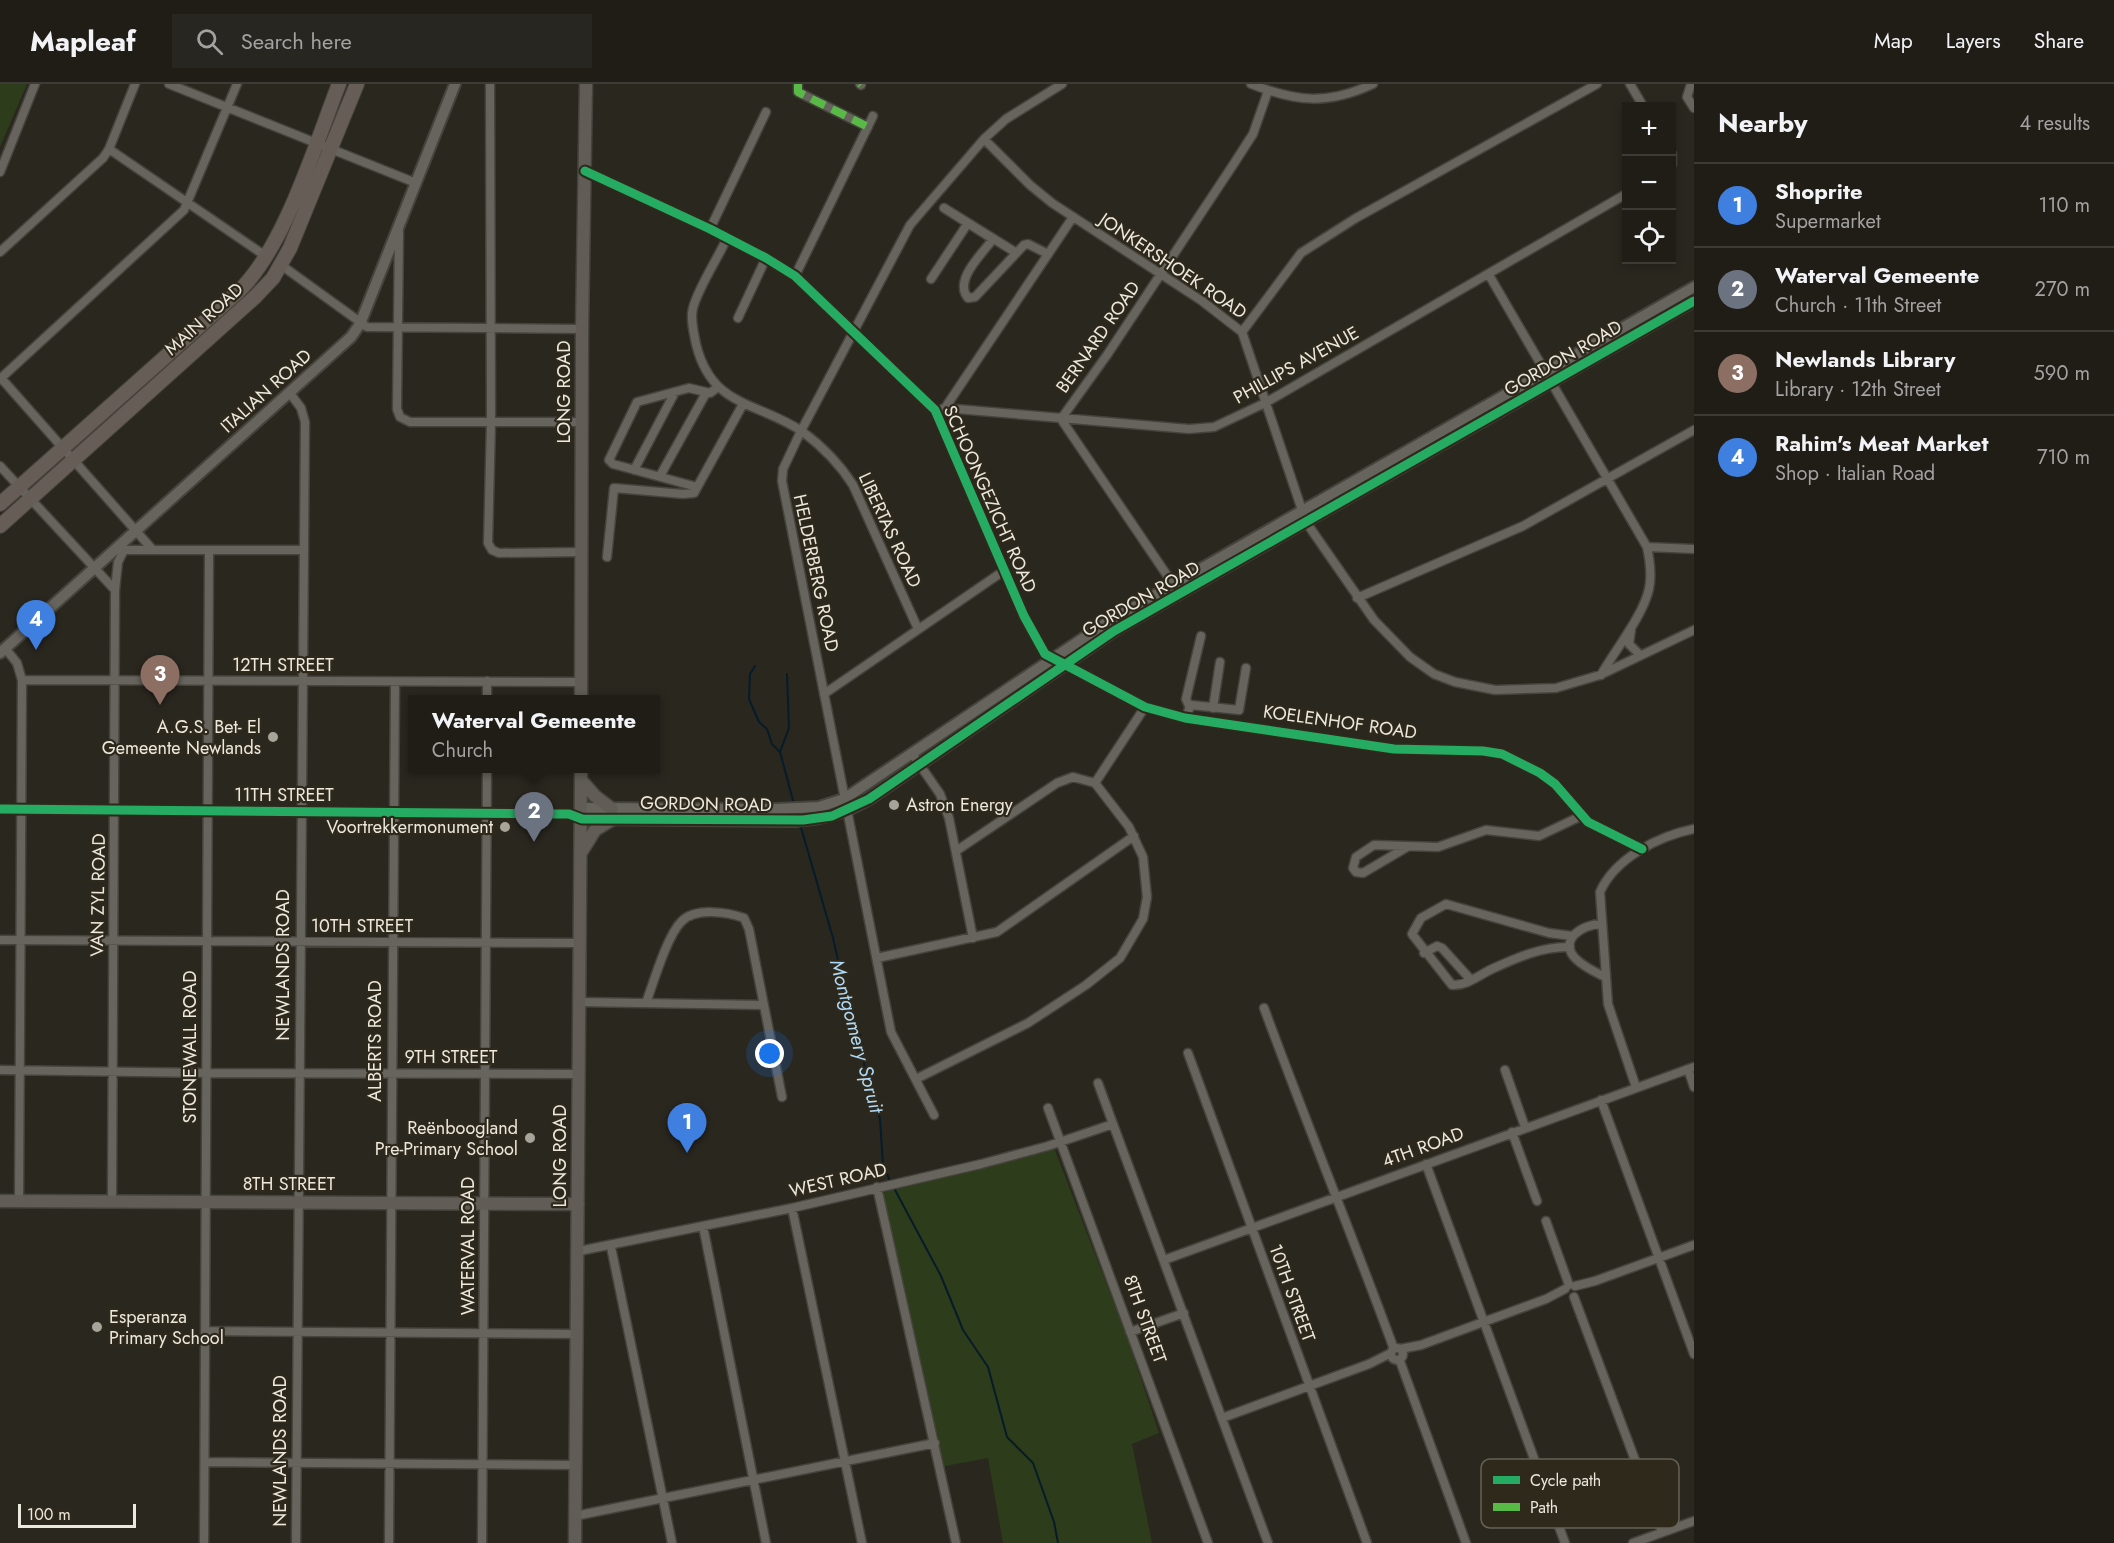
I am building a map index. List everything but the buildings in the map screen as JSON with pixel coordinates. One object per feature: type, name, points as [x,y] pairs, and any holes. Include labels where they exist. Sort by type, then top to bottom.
[{"type":"main road","name":"MAIN ROAD","points":[[0,504],[238,291],[267,257],[316,144],[339,84]]},
{"type":"main road","name":"MAIN ROAD","points":[[0,526],[255,297],[281,265],[357,84]]},
{"type":"main road","name":"LONG ROAD","points":[[581,695],[581,422],[586,84]]},
{"type":"main road","name":"LONG ROAD","points":[[575,1543],[581,774]]},
{"type":"main road","points":[[580,855],[595,830],[613,814],[595,796],[581,774]]},
{"type":"main road","name":"8TH STREET","points":[[0,1201],[578,1204]]},
{"type":"street","points":[[0,172],[35,84]]},
{"type":"street","points":[[0,252],[98,163],[109,149],[135,84]]},
{"type":"street","points":[[169,84],[416,183]]},
{"type":"street","points":[[152,549],[1,379],[176,219],[188,203],[237,84]]},
{"type":"street","name":"ITALIAN ROAD","points":[[2,651],[120,550],[137,531],[351,338],[360,324],[455,84]]},
{"type":"street","points":[[490,84],[491,422],[488,539],[490,547],[499,553],[582,552]]},
{"type":"street","points":[[798,84],[798,92],[868,127]]},
{"type":"street","name":"HELDERBERG ROAD","points":[[934,1115],[891,1032],[782,490],[783,469],[910,225],[984,139],[1006,118],[1062,84]]},
{"type":"street","points":[[1251,84],[1268,91],[1307,100],[1328,100],[1373,84]]},
{"type":"street","points":[[1242,332],[1289,265],[1312,245],[1597,84]]},
{"type":"street","points":[[1630,84],[1641,102]]},
{"type":"street","points":[[1691,84],[1687,97],[1694,108]]},
{"type":"street","name":"BERNARD ROAD","points":[[1179,595],[1060,419],[1161,274],[1252,134],[1268,91]]},
{"type":"street","points":[[710,229],[766,112]]},
{"type":"street","points":[[795,276],[873,116]]},
{"type":"street","name":"JONKERSHOEK ROAD","points":[[984,139],[1030,185],[1072,217],[1161,274],[1242,332],[1300,511],[1306,522],[1357,598],[1387,636],[1410,657],[1434,674],[1455,682],[1495,690],[1541,690],[1569,686],[1600,675],[1694,630]]},
{"type":"street","points":[[109,149],[267,257]]},
{"type":"street","name":"SCHOONGEZICHT ROAD","points":[[585,171],[710,229],[795,276],[935,410],[1040,648],[1051,658]]},
{"type":"street","name":"PHILLIPS AVENUE","points":[[935,410],[945,408],[1199,430],[1214,427],[1265,403],[1622,196]]},
{"type":"street","points":[[993,239],[974,226],[944,208],[993,239],[1015,252]]},
{"type":"street","points":[[945,408],[1072,217]]},
{"type":"street","points":[[931,279],[968,223]]},
{"type":"street","points":[[399,227],[397,409],[400,417],[410,422],[581,422]]},
{"type":"street","name":"LIBERTAS ROAD","points":[[728,238],[692,308],[693,329],[699,357],[708,377],[718,387],[743,404],[801,431],[832,456],[853,485],[918,629]]},
{"type":"street","points":[[993,239],[965,279],[963,291],[968,298],[975,297],[1015,252],[1028,244],[1048,254]]},
{"type":"street","points":[[738,318],[766,258]]},
{"type":"street","points":[[281,265],[360,324],[397,328],[582,330]]},
{"type":"street","points":[[1489,275],[1647,547],[1651,566],[1649,590],[1600,675]]},
{"type":"street","name":"GORDON ROAD","points":[[613,814],[819,807],[844,799],[913,755],[1051,658],[1173,584],[1694,286]]},
{"type":"street","name":"GORDON ROAD","points":[[582,814],[799,820],[832,816],[847,811],[920,764],[1114,631],[1694,302]]},
{"type":"street","points":[[660,476],[706,393],[718,387]]},
{"type":"street","points":[[697,486],[613,464],[609,459],[636,403],[689,388],[706,393]]},
{"type":"street","name":"NEWLANDS ROAD","points":[[289,392],[301,408],[305,422],[302,550],[296,1543]]},
{"type":"street","points":[[634,470],[675,392]]},
{"type":"street","points":[[607,557],[614,488],[690,494],[697,486],[743,404]]},
{"type":"street","points":[[1357,598],[1523,526],[1694,430]]},
{"type":"street","points":[[0,466],[115,590]]},
{"type":"street","points":[[1647,547],[1694,549]]},
{"type":"street","points":[[120,550],[209,552],[302,550]]},
{"type":"street","name":"VAN ZYL ROAD","points":[[112,1201],[115,590],[120,550]]},
{"type":"street","name":"STONEWALL ROAD","points":[[204,1543],[209,552]]},
{"type":"street","points":[[824,694],[1005,570]]},
{"type":"street","points":[[1633,621],[1629,641],[1633,650],[1640,655]]},
{"type":"street","points":[[1185,718],[1189,706],[1186,699],[1201,636]]},
{"type":"street","points":[[2,651],[17,663],[22,680],[19,1202]]},
{"type":"street","name":"KOELENHOF ROAD","points":[[1051,658],[1144,707],[1185,718],[1394,749],[1484,751],[1502,754],[1540,773],[1555,784],[1581,816],[1642,849]]},
{"type":"street","points":[[1213,708],[1220,662]]},
{"type":"street","points":[[1189,706],[1239,710],[1246,668]]},
{"type":"street","name":"12TH STREET","points":[[22,680],[581,682]]},
{"type":"street","points":[[486,681],[487,695]]},
{"type":"street","name":"ALBERTS ROAD","points":[[389,1543],[395,682]]},
{"type":"street","points":[[1095,783],[1144,707]]},
{"type":"street","points":[[913,755],[944,804],[974,938]]},
{"type":"street","name":"WATERVAL ROAD","points":[[482,1543],[487,773]]},
{"type":"street","points":[[916,1079],[1028,1023],[1110,968],[1120,958],[1143,920],[1146,908],[1143,857],[1134,836],[1110,799],[1095,783],[1073,777],[1057,783],[956,851]]},
{"type":"street","name":"11TH STREET","points":[[0,809],[582,814]]},
{"type":"street","points":[[1407,847],[1363,873],[1356,872],[1353,868],[1356,857],[1374,845],[1446,846],[1486,830],[1539,836],[1581,816]]},
{"type":"street","points":[[1636,1087],[1613,1022],[1605,977],[1600,892],[1603,885],[1642,849],[1677,832],[1694,829]]},
{"type":"street","points":[[877,958],[997,932],[1134,836]]},
{"type":"street","points":[[1570,947],[1551,947],[1492,969],[1460,986],[1449,984],[1412,934],[1413,928],[1429,911],[1446,904],[1548,933],[1572,936],[1587,925],[1601,924]]},
{"type":"street","points":[[646,1004],[673,935],[682,920],[698,914],[723,912],[744,918],[747,923],[782,1097]]},
{"type":"street","points":[[1572,936],[1571,953],[1583,965],[1605,977]]},
{"type":"street","name":"10TH STREET","points":[[0,940],[579,943]]},
{"type":"street","points":[[1425,952],[1437,946],[1442,948],[1471,980]]},
{"type":"street","points":[[579,1002],[762,1005]]},
{"type":"street","points":[[1264,1008],[1397,1355],[1466,1543]]},
{"type":"street","name":"10TH STREET","points":[[1188,1053],[1366,1543]]},
{"type":"street","points":[[1691,1068],[1694,1087]]},
{"type":"street","name":"4TH ROAD","points":[[1164,1260],[1691,1068]]},
{"type":"street","name":"9TH STREET","points":[[0,1070],[578,1074]]},
{"type":"street","points":[[1505,1070],[1525,1127]]},
{"type":"street","points":[[1098,1083],[1268,1543]]},
{"type":"street","points":[[1601,1100],[1694,1354]]},
{"type":"street","name":"8TH STREET","points":[[1048,1108],[1208,1543]]},
{"type":"street","name":"WEST ROAD","points":[[579,1251],[611,1247],[792,1208],[981,1164],[1060,1142],[1113,1124]]},
{"type":"street","points":[[1512,1132],[1537,1201]]},
{"type":"street","points":[[1426,1164],[1534,1459]]},
{"type":"street","points":[[886,1185],[956,1543]]},
{"type":"street","points":[[792,1208],[862,1543]]},
{"type":"street","points":[[1546,1221],[1635,1459]]},
{"type":"street","points":[[703,1226],[766,1543]]},
{"type":"street","points":[[1222,1418],[1694,1245]]},
{"type":"street","points":[[611,1247],[672,1543]]},
{"type":"street","points":[[1130,1332],[1184,1313]]},
{"type":"street","points":[[205,1331],[577,1334]]},
{"type":"street","points":[[575,1516],[663,1500],[935,1443]]},
{"type":"street","points":[[205,1462],[574,1465]]},
{"type":"street","points":[[1679,1526],[1694,1521]]},
{"type":"street","points":[[1560,1528],[1565,1543]]},
{"type":"street","points":[[1661,1528],[1662,1532]]},
{"type":"street","points":[[1633,1543],[1674,1528]]},
{"type":"green space","points":[[0,84],[27,84],[0,147]]},
{"type":"green space","points":[[1054,1148],[1126,1334],[1159,1433],[1132,1444],[1152,1543],[1003,1543],[988,1458],[940,1467],[880,1188]]},
{"type":"waterway","points":[[755,666],[750,674],[749,699],[759,722],[767,729],[772,744],[780,752]]},
{"type":"waterway","name":"Montgomery Spruit","points":[[787,674],[789,728],[780,752],[794,804]]},
{"type":"waterway","name":"Montgomery Spruit","points":[[800,824],[833,938],[848,1004],[860,1035],[865,1070],[880,1119],[883,1165],[891,1183]]},
{"type":"waterway","name":"Montgomery Spruit","points":[[894,1188],[941,1276],[963,1330],[988,1367],[1007,1437],[1033,1463],[1054,1522],[1058,1543]]},
{"type":"marked path","points":[[798,84],[798,92],[868,127]]},
{"type":"cycle path","points":[[585,171],[710,229],[795,276],[935,410],[1024,616],[1045,654],[1145,707],[1185,718],[1394,749],[1483,751],[1502,754],[1540,773],[1555,784],[1588,822],[1642,849]]},
{"type":"cycle path","points":[[0,809],[569,814],[582,819],[803,820],[832,816],[869,799],[1114,631],[1694,301]]},
{"type":"place","name":"Rahim's Meat Market","points":[[36,650]]},
{"type":"place","name":"Newlands Library","points":[[160,705]]},
{"type":"place","name":"A.G.S. Bet- El Gemeente Newlands","points":[[273,737]]},
{"type":"place","name":"Astron Energy","points":[[894,805]]},
{"type":"place","name":"Voortrekkermonument","points":[[505,827]]},
{"type":"place","name":"Waterval Gemeente","points":[[534,842]]},
{"type":"place","name":"Reënboogland Pre-Primary School","points":[[530,1138]]},
{"type":"place","name":"Shoprite","points":[[687,1153]]},
{"type":"place","name":"Esperanza Primary School","points":[[97,1327]]}]
